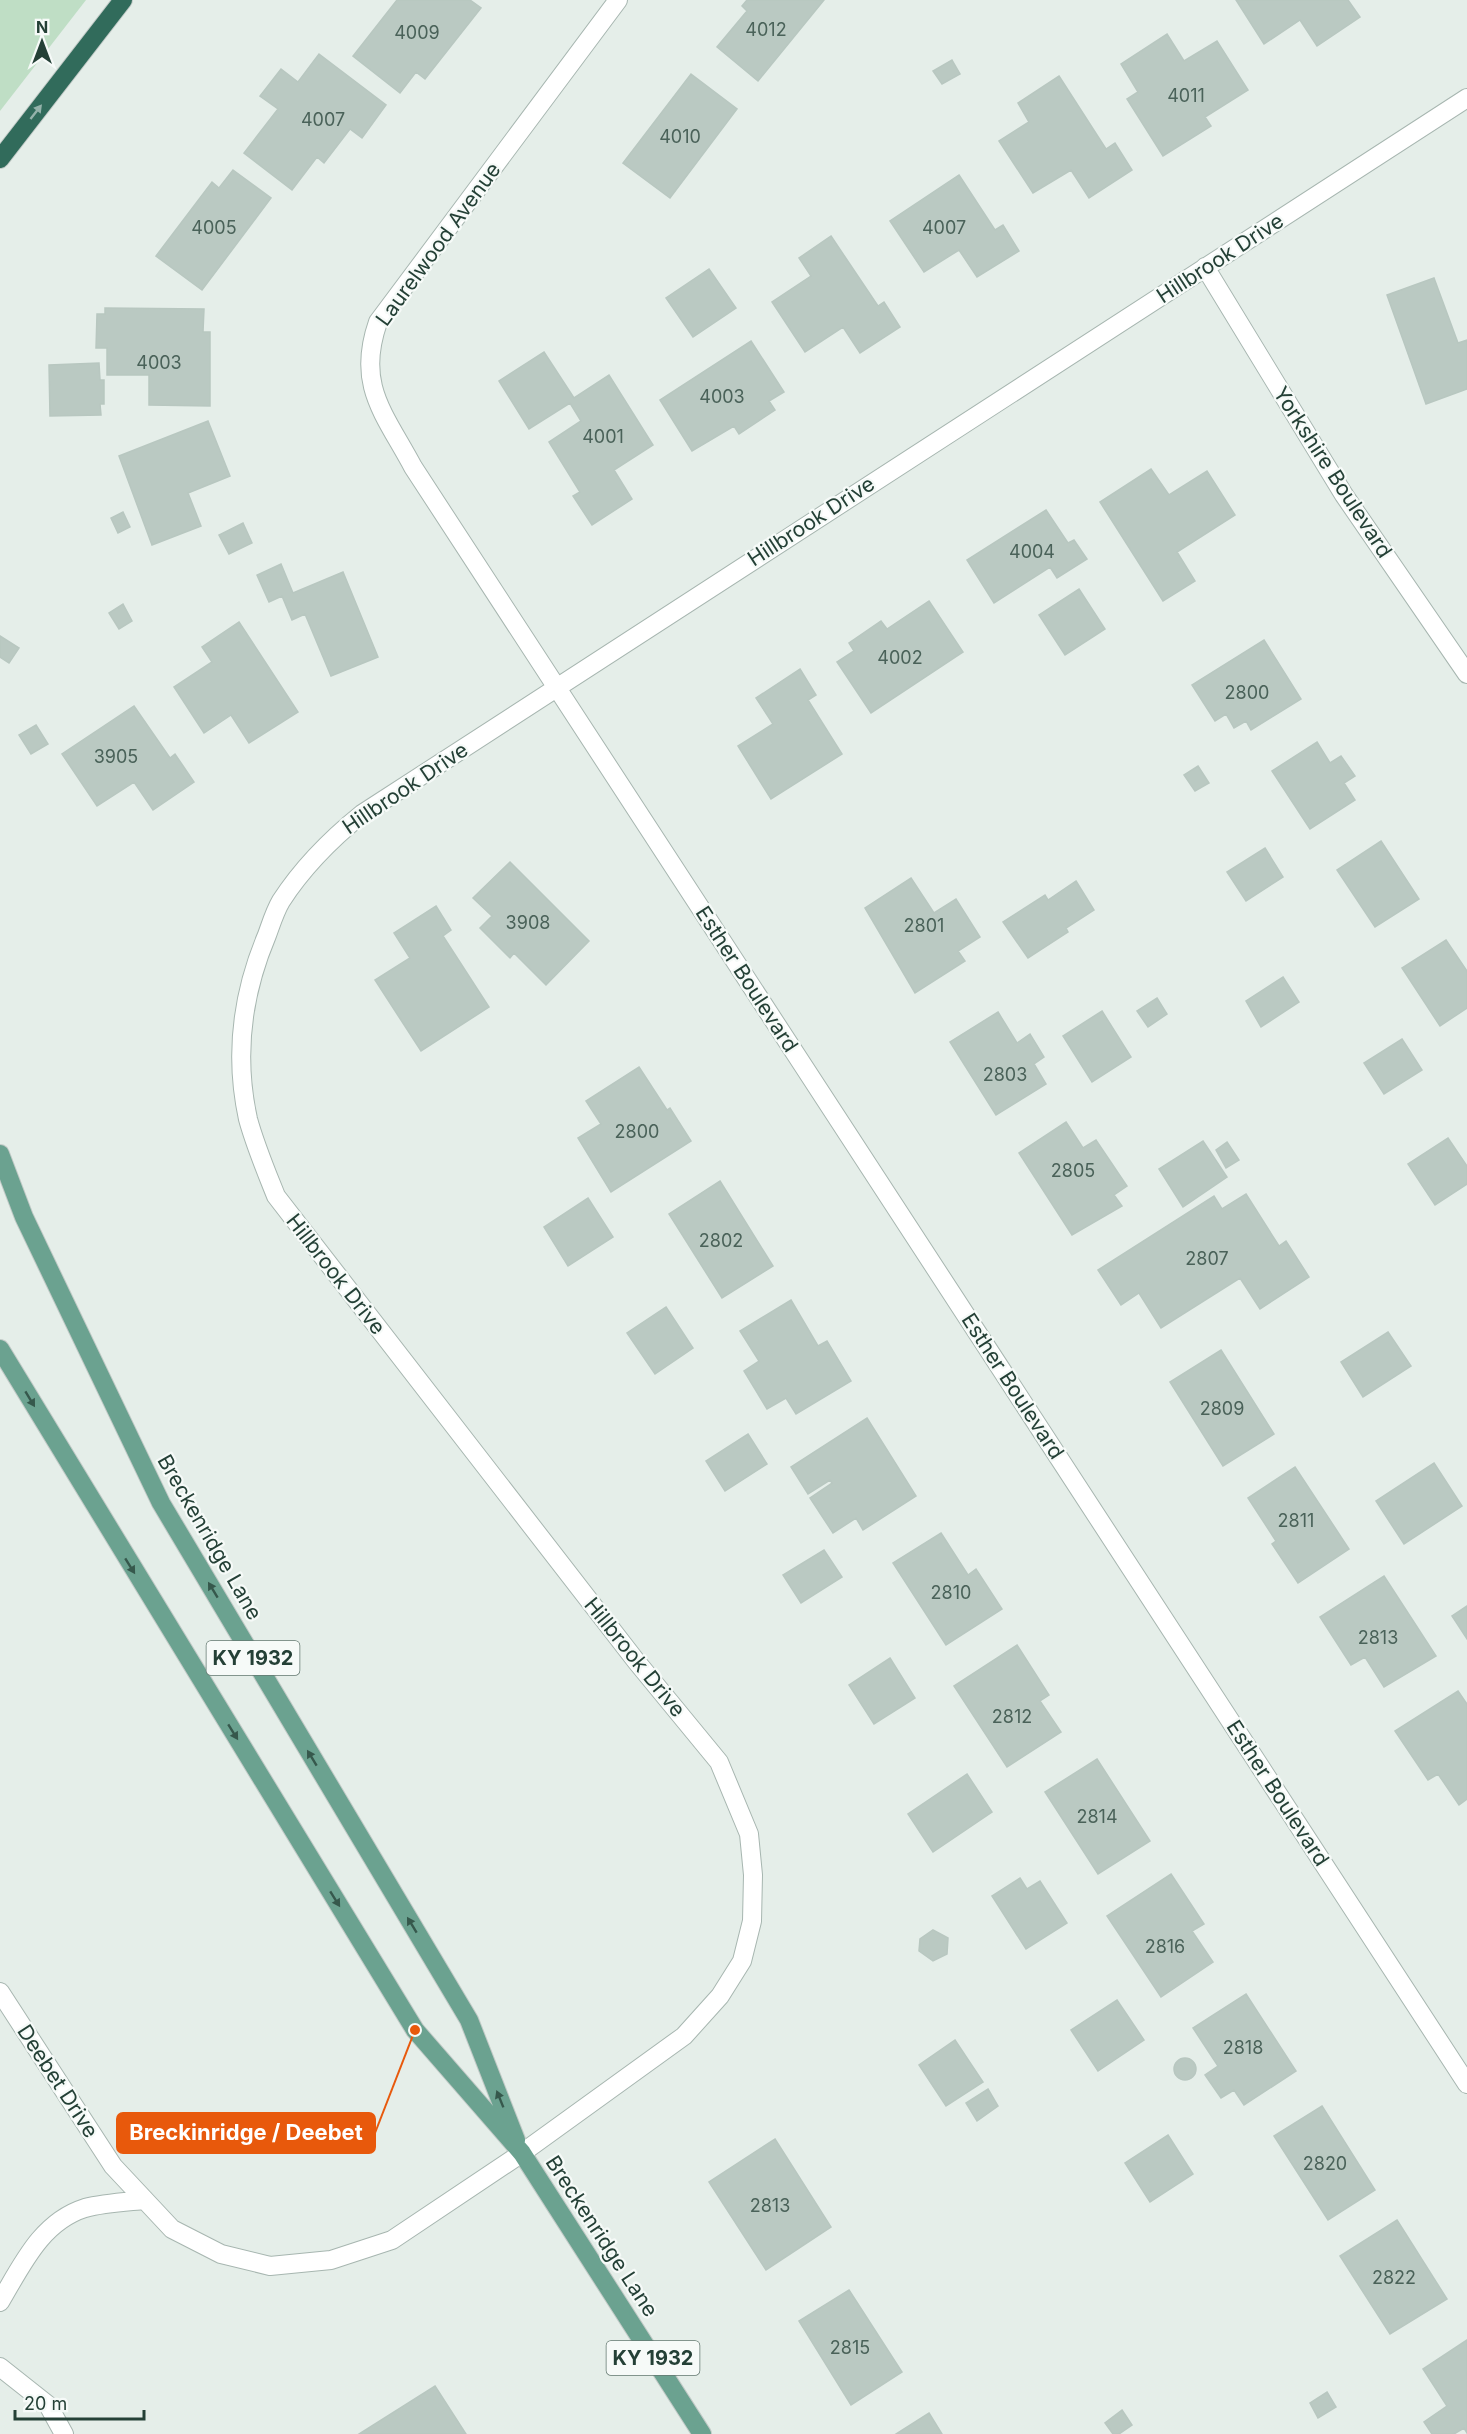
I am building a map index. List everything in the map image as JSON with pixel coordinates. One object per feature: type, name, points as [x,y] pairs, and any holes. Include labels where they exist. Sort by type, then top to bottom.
[{"type":"highway","points":[[0,159],[123,0]]},
{"type":"main road","name":"Breckenridge Lane","points":[[0,1154],[24,1217],[161,1503],[469,2020],[522,2153]]},
{"type":"main road","name":"Breckenridge Lane","points":[[0,1349],[415,2030],[522,2153],[702,2434]]},
{"type":"street","name":"Laurelwood Avenue","points":[[559,687],[413,467],[372,391],[368,366],[371,342],[378,322],[400,289],[618,0]]},
{"type":"street","name":"Hillbrook Drive","points":[[522,2153],[684,2036],[720,1996],[742,1961],[752,1921],[753,1875],[749,1834],[720,1762],[636,1661],[276,1197],[248,1118],[240,1043],[252,970],[280,903],[329,841],[362,814],[1467,98]]},
{"type":"street","name":"Yorkshire Boulevard","points":[[1205,267],[1344,495],[1467,674]]},
{"type":"street","name":"Esther Boulevard","points":[[559,687],[1467,2084]]},
{"type":"street","name":"Deebet Drive","points":[[0,1992],[112,2166],[172,2229],[221,2254],[270,2266],[331,2260],[392,2240],[522,2153]]},
{"type":"street","points":[[0,2302],[41,2237],[66,2215],[87,2208],[145,2200]]},
{"type":"street","points":[[0,2367],[48,2405],[64,2434]]},
{"type":"green space","points":[[0,0],[86,0],[0,111]]},
{"type":"building","points":[[397,0],[470,0],[481,8],[425,79],[416,72],[400,93],[353,56]]},
{"type":"building","points":[[747,0],[824,0],[758,81],[717,47],[747,11],[742,6]]},
{"type":"building","points":[[1236,0],[1348,0],[1360,17],[1317,46],[1300,20],[1264,44]]},
{"type":"building","points":[[1167,34],[1184,61],[1217,41],[1248,90],[1205,117],[1211,126],[1163,156],[1127,99],[1138,92],[1121,64]]},
{"type":"building","points":[[319,54],[386,105],[362,138],[350,129],[324,163],[317,157],[292,190],[244,153],[278,109],[260,96],[281,69],[298,82]]},
{"type":"building","points":[[952,60],[960,74],[942,84],[933,71]]},
{"type":"building","points":[[691,74],[737,109],[670,198],[623,163]]},
{"type":"building","points":[[1059,76],[1106,149],[1115,143],[1132,170],[1089,198],[1071,170],[1033,193],[999,141],[1029,122],[1018,103]]},
{"type":"building","points":[[233,170],[271,198],[202,290],[156,256],[212,182],[219,188]]},
{"type":"building","points":[[959,175],[995,230],[1003,225],[1019,251],[977,277],[959,250],[924,272],[890,221]]},
{"type":"building","points":[[831,236],[878,306],[884,302],[900,327],[860,353],[843,327],[805,352],[772,302],[811,276],[799,258]]},
{"type":"building","points":[[709,269],[736,308],[693,337],[666,298]]},
{"type":"building","points":[[1434,278],[1458,343],[1467,340],[1467,389],[1426,404],[1387,295]]},
{"type":"building","points":[[105,308],[204,309],[203,332],[210,332],[210,406],[149,405],[149,375],[107,375],[107,348],[96,348],[97,314],[105,314]]},
{"type":"building","points":[[751,341],[784,392],[769,401],[775,410],[739,434],[734,426],[692,451],[660,400]]},
{"type":"building","points":[[544,352],[574,398],[609,375],[653,445],[614,470],[632,499],[592,525],[573,496],[580,492],[549,442],[581,421],[570,403],[529,429],[499,381]]},
{"type":"building","points":[[99,363],[100,380],[104,380],[104,404],[100,404],[101,415],[50,416],[49,365]]},
{"type":"building","points":[[208,421],[230,476],[188,493],[201,526],[152,545],[119,456]]},
{"type":"building","points":[[1151,469],[1169,495],[1207,471],[1235,515],[1177,552],[1195,581],[1163,601],[1100,502]]},
{"type":"building","points":[[1046,510],[1068,543],[1074,540],[1087,559],[1057,578],[1050,567],[994,603],[967,560]]},
{"type":"building","points":[[123,512],[130,527],[118,533],[111,518]]},
{"type":"building","points":[[243,523],[252,543],[229,554],[219,535]]},
{"type":"building","points":[[281,564],[293,593],[343,572],[378,657],[331,676],[305,614],[292,620],[282,596],[269,602],[257,575]]},
{"type":"building","points":[[1079,589],[1105,629],[1065,655],[1039,615]]},
{"type":"building","points":[[929,601],[963,652],[871,713],[837,662],[854,651],[849,643],[881,621],[887,629]]},
{"type":"building","points":[[123,604],[132,621],[119,629],[109,613]]},
{"type":"building","points":[[239,622],[298,712],[249,743],[231,715],[204,733],[174,687],[212,662],[202,647]]},
{"type":"building","points":[[0,636],[19,648],[9,663],[0,657]]},
{"type":"building","points":[[1264,640],[1301,699],[1251,730],[1246,721],[1234,728],[1226,714],[1215,721],[1192,685]]},
{"type":"building","points":[[800,669],[816,695],[808,700],[842,754],[771,799],[738,746],[773,724],[756,698]]},
{"type":"building","points":[[134,706],[170,758],[175,754],[194,782],[153,810],[134,782],[97,806],[62,754]]},
{"type":"building","points":[[36,725],[48,744],[31,754],[19,735]]},
{"type":"building","points":[[1317,742],[1330,763],[1341,756],[1355,776],[1344,783],[1355,800],[1310,829],[1272,771]]},
{"type":"building","points":[[1198,766],[1209,783],[1195,791],[1184,775]]},
{"type":"building","points":[[1381,841],[1419,899],[1375,927],[1337,870]]},
{"type":"building","points":[[1265,848],[1283,877],[1246,901],[1227,872]]},
{"type":"building","points":[[510,862],[589,941],[546,985],[514,953],[510,958],[480,928],[492,916],[473,898]]},
{"type":"building","points":[[911,878],[934,913],[956,899],[980,937],[958,951],[965,961],[915,993],[865,908]]},
{"type":"building","points":[[1076,881],[1094,910],[1066,928],[1068,932],[1028,958],[1003,922],[1045,895],[1048,900]]},
{"type":"building","points":[[436,906],[451,930],[443,936],[489,1007],[421,1051],[375,980],[410,958],[394,933]]},
{"type":"building","points":[[1446,940],[1467,971],[1467,1008],[1440,1026],[1402,968]]},
{"type":"building","points":[[1283,977],[1299,1002],[1261,1027],[1246,1001]]},
{"type":"building","points":[[1157,998],[1167,1014],[1148,1027],[1137,1011]]},
{"type":"building","points":[[1102,1011],[1131,1057],[1092,1082],[1063,1036]]},
{"type":"building","points":[[998,1012],[1017,1043],[1030,1034],[1044,1057],[1034,1064],[1046,1084],[996,1115],[950,1042]]},
{"type":"building","points":[[1402,1039],[1422,1070],[1384,1094],[1364,1063]]},
{"type":"building","points":[[639,1067],[667,1110],[670,1108],[691,1141],[611,1192],[578,1138],[601,1124],[586,1101]]},
{"type":"building","points":[[1066,1122],[1083,1148],[1096,1140],[1127,1186],[1114,1195],[1122,1206],[1072,1235],[1019,1153]]},
{"type":"building","points":[[1448,1138],[1467,1166],[1467,1184],[1435,1205],[1408,1164]]},
{"type":"building","points":[[1203,1141],[1227,1177],[1183,1207],[1159,1169]]},
{"type":"building","points":[[1227,1142],[1239,1160],[1226,1168],[1216,1150]]},
{"type":"building","points":[[720,1181],[773,1266],[722,1298],[669,1214]]},
{"type":"building","points":[[1246,1194],[1279,1246],[1286,1241],[1309,1277],[1260,1309],[1240,1278],[1161,1328],[1139,1293],[1121,1305],[1098,1270],[1214,1196],[1222,1209]]},
{"type":"building","points":[[588,1198],[613,1237],[568,1266],[544,1227]]},
{"type":"building","points":[[791,1300],[818,1346],[827,1341],[851,1381],[796,1414],[786,1398],[767,1409],[744,1371],[759,1361],[740,1331]]},
{"type":"building","points":[[666,1307],[693,1348],[655,1374],[627,1333]]},
{"type":"building","points":[[1388,1332],[1411,1366],[1363,1397],[1341,1362]]},
{"type":"building","points":[[1221,1350],[1274,1434],[1223,1466],[1170,1382]]},
{"type":"building","points":[[867,1418],[916,1496],[863,1530],[856,1518],[833,1533],[810,1498],[832,1483],[830,1480],[808,1494],[791,1467]]},
{"type":"building","points":[[748,1434],[767,1464],[725,1491],[706,1461]]},
{"type":"building","points":[[1434,1463],[1462,1506],[1404,1544],[1376,1501]]},
{"type":"building","points":[[1295,1467],[1349,1549],[1298,1583],[1272,1544],[1276,1541],[1248,1498]]},
{"type":"building","points":[[941,1533],[968,1575],[976,1569],[1002,1609],[946,1645],[893,1563]]},
{"type":"building","points":[[824,1550],[842,1577],[801,1603],[783,1575]]},
{"type":"building","points":[[1384,1576],[1436,1656],[1384,1687],[1365,1657],[1351,1665],[1320,1617]]},
{"type":"building","points":[[1467,1606],[1467,1639],[1452,1616]]},
{"type":"building","points":[[1017,1645],[1049,1695],[1040,1701],[1061,1732],[1007,1767],[954,1686]]},
{"type":"building","points":[[890,1658],[915,1698],[874,1724],[849,1685]]},
{"type":"building","points":[[1458,1691],[1467,1704],[1467,1799],[1459,1805],[1438,1774],[1428,1780],[1395,1731]]},
{"type":"building","points":[[1097,1759],[1150,1841],[1098,1874],[1045,1792]]},
{"type":"building","points":[[967,1774],[992,1812],[933,1852],[908,1814]]},
{"type":"building","points":[[1171,1874],[1204,1924],[1192,1931],[1213,1962],[1161,1997],[1107,1916]]},
{"type":"building","points":[[1020,1878],[1027,1889],[1040,1881],[1067,1923],[1026,1949],[992,1896]]},
{"type":"building","points":[[933,1930],[948,1938],[947,1954],[933,1961],[919,1951],[920,1939]]},
{"type":"building","points":[[1246,1994],[1296,2071],[1244,2105],[1234,2090],[1221,2098],[1205,2075],[1218,2066],[1193,2028]]},
{"type":"building","points":[[1117,2000],[1144,2040],[1098,2071],[1071,2030]]},
{"type":"building","points":[[955,2040],[983,2082],[946,2106],[919,2065]]},
{"type":"building","points":[[1185,2058],[1193,2061],[1196,2069],[1193,2077],[1185,2080],[1177,2077],[1174,2069],[1177,2061]]},
{"type":"building","points":[[988,2089],[998,2106],[977,2121],[966,2103]]},
{"type":"building","points":[[1322,2106],[1375,2190],[1328,2220],[1274,2136]]},
{"type":"building","points":[[1168,2135],[1193,2174],[1150,2202],[1125,2163]]},
{"type":"building","points":[[775,2139],[831,2227],[766,2270],[709,2182]]},
{"type":"building","points":[[1397,2220],[1447,2299],[1390,2334],[1340,2256]]},
{"type":"building","points":[[849,2290],[902,2372],[851,2405],[799,2321]]},
{"type":"building","points":[[1467,2340],[1467,2433],[1464,2428],[1454,2434],[1432,2434],[1424,2422],[1447,2406],[1423,2369]]},
{"type":"building","points":[[435,2386],[466,2434],[359,2434]]},
{"type":"building","points":[[1327,2392],[1336,2407],[1318,2418],[1310,2403]]},
{"type":"building","points":[[1122,2410],[1132,2425],[1119,2434],[1113,2434],[1105,2423]]},
{"type":"building","points":[[929,2413],[942,2434],[896,2434]]},
{"type":"place","name":"Breckinridge / Deebet","points":[[415,2030]]}]
